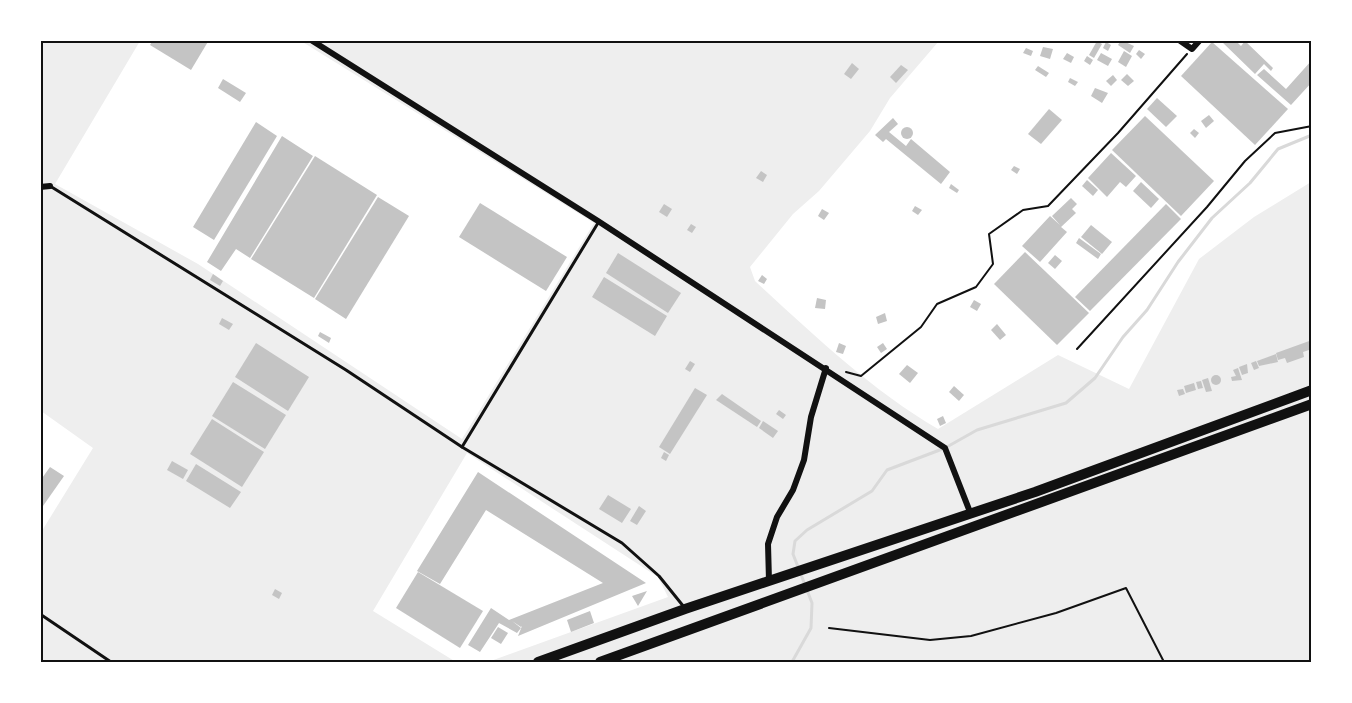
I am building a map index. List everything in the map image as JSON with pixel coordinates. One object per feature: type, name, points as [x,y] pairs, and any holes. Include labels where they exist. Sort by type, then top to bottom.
[{"type":"highway","points":[[538,663],[685,609],[1035,492],[1311,390]]},
{"type":"highway","points":[[600,663],[1311,404]]},
{"type":"street","points":[[311,40],[598,221],[826,368],[945,448],[970,512]]},
{"type":"street","points":[[1179,40],[1192,49],[1200,40]]},
{"type":"street","points":[[40,187],[50,186]]},
{"type":"street","points":[[769,582],[768,544],[777,517],[793,490],[804,459],[811,417],[826,368]]},
{"type":"lane","points":[[50,186],[345,370],[462,447],[622,543],[659,576],[685,609]]},
{"type":"lane","points":[[462,447],[598,221]]},
{"type":"lane","points":[[40,614],[111,663]]},
{"type":"path","points":[[826,368],[861,376],[921,327],[937,304],[976,287],[993,264],[989,234],[1023,210],[1048,206],[1119,133],[1192,49]]},
{"type":"path","points":[[1077,349],[1207,207],[1245,161],[1275,133],[1311,126]]},
{"type":"path","points":[[829,628],[930,640],[970,636],[1056,613],[1126,588],[1164,663]]},
{"type":"shaded area","points":[[41,41],[140,41],[55,184],[198,264],[462,439],[594,223],[301,41],[939,41],[890,98],[870,131],[819,191],[793,214],[750,267],[755,281],[843,360],[889,397],[938,429],[1058,355],[1129,389],[1199,259],[1254,217],[1311,182],[1311,662],[488,662],[668,597],[658,577],[467,453],[373,611],[456,662],[41,662],[40,534],[93,448],[41,411]]},
{"type":"building","points":[[153,40],[209,40],[191,70],[150,45]]},
{"type":"building","points":[[1121,40],[1134,46],[1130,53],[1118,45]]},
{"type":"building","points":[[1220,40],[1235,40],[1241,46],[1245,41],[1273,68],[1271,71],[1264,64],[1255,74]]},
{"type":"building","points":[[1097,41],[1102,44],[1094,58],[1089,55]]},
{"type":"building","points":[[1106,42],[1111,45],[1108,51],[1103,48]]},
{"type":"building","points":[[1212,42],[1288,109],[1255,145],[1181,76]]},
{"type":"building","points":[[1043,47],[1053,49],[1050,59],[1040,56]]},
{"type":"building","points":[[1026,48],[1033,51],[1031,56],[1023,53]]},
{"type":"building","points":[[1139,50],[1145,54],[1141,59],[1136,54]]},
{"type":"building","points":[[1124,51],[1132,56],[1126,67],[1118,62]]},
{"type":"building","points":[[1067,53],[1074,57],[1071,63],[1063,59]]},
{"type":"building","points":[[1101,53],[1112,59],[1108,66],[1097,60]]},
{"type":"building","points":[[1087,56],[1093,60],[1090,65],[1084,61]]},
{"type":"building","points":[[1312,60],[1312,82],[1291,105],[1257,75],[1264,69],[1286,89]]},
{"type":"building","points":[[852,63],[859,69],[851,79],[844,74]]},
{"type":"building","points":[[901,65],[908,70],[896,83],[890,77]]},
{"type":"building","points":[[1038,66],[1049,73],[1046,77],[1035,70]]},
{"type":"building","points":[[1127,74],[1134,81],[1128,86],[1121,80]]},
{"type":"building","points":[[1113,75],[1117,80],[1111,86],[1106,81]]},
{"type":"building","points":[[1070,78],[1078,82],[1075,86],[1068,82]]},
{"type":"building","points":[[223,79],[246,93],[240,102],[218,88]]},
{"type":"building","points":[[1095,88],[1108,93],[1102,103],[1091,96]]},
{"type":"building","points":[[1157,98],[1177,116],[1166,127],[1147,109]]},
{"type":"building","points":[[1049,109],[1062,120],[1041,144],[1028,134]]},
{"type":"building","points":[[1209,115],[1214,121],[1206,128],[1201,121]]},
{"type":"building","points":[[1145,116],[1214,181],[1181,216],[1112,150]]},
{"type":"building","points":[[893,118],[898,124],[889,132],[906,146],[911,139],[950,172],[941,184],[886,139],[883,142],[875,135]]},
{"type":"building","points":[[256,122],[277,136],[214,240],[193,227]]},
{"type":"building","points":[[909,127],[913,133],[909,139],[905,139],[901,131]]},
{"type":"building","points":[[1194,129],[1199,133],[1195,138],[1190,133]]},
{"type":"building","points":[[282,136],[313,156],[250,258],[236,249],[221,271],[207,262]]},
{"type":"building","points":[[1111,153],[1136,176],[1126,187],[1120,182],[1107,197],[1088,178]]},
{"type":"building","points":[[315,156],[377,195],[314,298],[251,259]]},
{"type":"building","points":[[1014,166],[1020,169],[1017,174],[1011,170]]},
{"type":"building","points":[[761,171],[767,175],[763,182],[756,178]]},
{"type":"building","points":[[1087,180],[1098,190],[1093,196],[1082,186]]},
{"type":"building","points":[[1141,182],[1159,199],[1151,208],[1133,191]]},
{"type":"building","points":[[951,184],[959,190],[957,193],[949,188]]},
{"type":"building","points":[[378,197],[409,216],[346,319],[315,299]]},
{"type":"building","points":[[1071,198],[1077,204],[1072,209],[1076,213],[1061,227],[1067,232],[1040,262],[1022,246],[1050,216],[1060,225],[1052,216]]},
{"type":"building","points":[[480,203],[567,257],[546,291],[459,237]]},
{"type":"building","points":[[664,204],[672,209],[667,217],[659,212]]},
{"type":"building","points":[[1166,204],[1181,219],[1090,311],[1075,297]]},
{"type":"building","points":[[915,206],[922,210],[918,215],[912,211]]},
{"type":"building","points":[[822,209],[829,213],[824,220],[818,216]]},
{"type":"building","points":[[691,224],[696,227],[692,233],[687,230]]},
{"type":"building","points":[[1091,225],[1112,242],[1102,254],[1081,237]]},
{"type":"building","points":[[1079,238],[1101,254],[1098,259],[1076,243]]},
{"type":"building","points":[[1025,252],[1089,313],[1057,345],[994,284]]},
{"type":"building","points":[[618,253],[681,293],[668,313],[606,273]]},
{"type":"building","points":[[1055,255],[1062,261],[1055,269],[1048,263]]},
{"type":"building","points":[[213,274],[223,281],[220,286],[210,280]]},
{"type":"building","points":[[762,275],[767,279],[764,284],[758,281]]},
{"type":"building","points":[[604,277],[667,316],[655,336],[592,297]]},
{"type":"building","points":[[817,298],[826,300],[825,309],[815,308]]},
{"type":"building","points":[[974,300],[981,304],[977,311],[970,307]]},
{"type":"building","points":[[885,313],[887,321],[878,324],[876,317]]},
{"type":"building","points":[[222,318],[233,324],[229,330],[219,324]]},
{"type":"building","points":[[997,324],[1006,335],[1000,340],[991,330]]},
{"type":"building","points":[[320,332],[331,338],[329,343],[318,336]]},
{"type":"building","points":[[1312,340],[1312,349],[1303,352],[1304,357],[1287,363],[1285,358],[1278,360],[1276,353]]},
{"type":"building","points":[[256,343],[309,377],[288,411],[235,377]]},
{"type":"building","points":[[839,343],[846,346],[843,354],[836,352]]},
{"type":"building","points":[[883,343],[887,349],[881,353],[877,347]]},
{"type":"building","points":[[1276,354],[1278,362],[1259,366],[1257,361]]},
{"type":"building","points":[[690,361],[695,364],[690,372],[685,369]]},
{"type":"building","points":[[1256,361],[1259,368],[1254,370],[1251,363]]},
{"type":"building","points":[[1247,364],[1248,373],[1242,375],[1239,367]]},
{"type":"building","points":[[907,365],[918,373],[910,383],[899,374]]},
{"type":"building","points":[[1238,368],[1242,380],[1232,381],[1231,377],[1236,376],[1233,370]]},
{"type":"building","points":[[1216,375],[1220,376],[1220,384],[1216,385],[1212,384],[1211,380],[1212,376]]},
{"type":"building","points":[[1208,378],[1212,391],[1206,392],[1202,380]]},
{"type":"building","points":[[1201,381],[1203,388],[1198,389],[1196,382]]},
{"type":"building","points":[[233,382],[286,415],[265,449],[212,416]]},
{"type":"building","points":[[1194,383],[1196,390],[1186,393],[1184,386]]},
{"type":"building","points":[[954,386],[964,395],[959,401],[949,392]]},
{"type":"building","points":[[695,388],[707,395],[670,454],[659,447]]},
{"type":"building","points":[[1183,389],[1185,394],[1179,396],[1177,390]]},
{"type":"building","points":[[722,394],[761,421],[757,427],[716,400]]},
{"type":"building","points":[[779,410],[786,415],[783,419],[776,414]]},
{"type":"building","points":[[943,416],[946,423],[940,426],[937,419]]},
{"type":"building","points":[[212,419],[264,452],[242,487],[190,454]]},
{"type":"building","points":[[763,421],[778,431],[773,438],[759,428]]},
{"type":"building","points":[[664,452],[669,455],[666,461],[661,458]]},
{"type":"building","points":[[172,461],[188,470],[183,479],[167,470]]},
{"type":"building","points":[[196,464],[241,492],[230,508],[186,481]]},
{"type":"building","points":[[50,467],[64,476],[43,506],[40,504],[40,481]]},
{"type":"building","points":[[478,472],[646,583],[518,636],[522,626],[512,621],[521,628],[517,633],[499,623],[480,652],[468,645],[491,608],[509,620],[603,583],[486,510],[440,584],[417,571]]},
{"type":"building","points":[[608,495],[631,509],[622,523],[599,509]]},
{"type":"building","points":[[639,506],[646,511],[637,525],[630,521]]},
{"type":"building","points":[[418,572],[483,611],[460,648],[396,608]]},
{"type":"building","points":[[275,589],[282,593],[279,599],[272,595]]},
{"type":"building","points":[[647,591],[638,606],[632,596]]},
{"type":"building","points":[[590,611],[594,623],[571,632],[567,620]]},
{"type":"building","points":[[498,627],[508,633],[501,644],[491,638]]},
{"type":"waterway","points":[[792,662],[811,628],[812,603],[793,554],[795,541],[807,530],[872,491],[887,470],[945,448],[977,430],[1066,403],[1095,378],[1123,337],[1147,310],[1178,262],[1212,218],[1250,183],[1278,149],[1312,135]]}]
